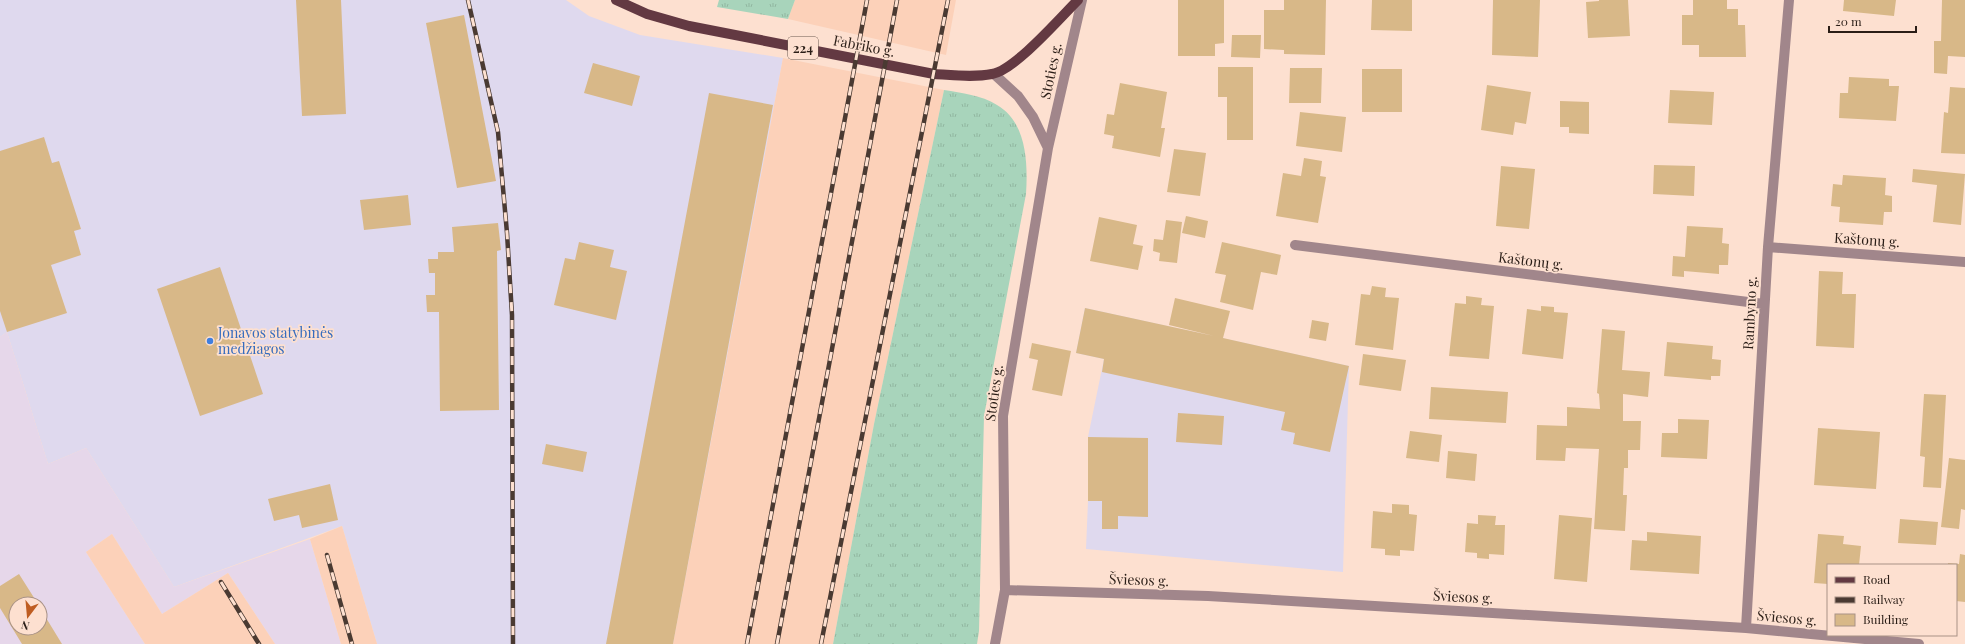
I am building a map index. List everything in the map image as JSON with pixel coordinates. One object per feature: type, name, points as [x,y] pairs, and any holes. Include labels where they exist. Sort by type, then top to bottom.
[{"type":"main road","name":"Fabriko g.","points":[[616,0],[647,14],[689,26],[752,39],[934,74],[972,76],[994,74]]},
{"type":"main road","name":"224","points":[[994,74],[1024,55],[1078,0]]},
{"type":"street","name":"Stoties g.","points":[[995,644],[1005,590],[1003,416],[1048,148],[1082,0]]},
{"type":"street","name":"Rambyno g.","points":[[1746,628],[1764,304],[1789,0]]},
{"type":"street","name":"Stoties g.","points":[[994,74],[1022,101],[1033,117],[1048,148]]},
{"type":"street","name":"Kaštonų g.","points":[[1295,245],[1764,304]]},
{"type":"street","name":"Kaštonų g.","points":[[1768,247],[1965,262]]},
{"type":"street","name":"Šviesos g.","points":[[1005,590],[1208,596],[1746,628],[1827,635]]},
{"type":"street","name":"Šviesos g.","points":[[1832,636],[1919,644]]},
{"type":"shaded area","points":[[0,0],[566,0],[589,16],[640,35],[783,58],[673,644],[377,644],[342,526],[174,587],[86,448],[48,464],[7,332],[0,337]]},
{"type":"shaded area","points":[[795,0],[956,0],[946,55],[788,19]]},
{"type":"shaded area","points":[[783,58],[944,90],[874,424],[833,644],[673,644]]},
{"type":"shaded area","points":[[1085,308],[1349,366],[1343,572],[1086,549],[1088,437],[1104,359],[1076,353]]},
{"type":"shaded area","points":[[7,332],[48,464],[86,448],[174,587],[310,539],[341,644],[275,644],[228,573],[162,614],[112,534],[86,552],[145,644],[0,644],[0,337]]},
{"type":"shaded area","points":[[342,526],[377,644],[341,644],[310,539]]},
{"type":"shaded area","points":[[112,534],[162,614],[228,573],[275,644],[145,644],[86,552]]},
{"type":"green space","points":[[719,0],[795,0],[788,19],[717,7]]},
{"type":"green space","points":[[944,90],[984,99],[1007,112],[1020,133],[1024,145],[1027,170],[1026,194],[984,416],[979,631],[977,644],[833,644],[874,424]]},
{"type":"building","points":[[296,0],[341,0],[346,114],[302,116]]},
{"type":"building","points":[[1178,0],[1224,0],[1224,43],[1215,44],[1215,56],[1178,56]]},
{"type":"building","points":[[1284,0],[1326,0],[1325,55],[1284,54],[1284,50],[1264,49],[1264,10],[1284,10]]},
{"type":"building","points":[[1372,0],[1412,0],[1412,31],[1371,30]]},
{"type":"building","points":[[1493,0],[1540,0],[1538,57],[1492,55]]},
{"type":"building","points":[[1599,0],[1628,0],[1630,36],[1588,38],[1586,2]]},
{"type":"building","points":[[1693,0],[1727,0],[1727,9],[1738,9],[1738,25],[1745,25],[1746,57],[1699,57],[1699,45],[1682,45],[1682,15],[1693,15]]},
{"type":"building","points":[[1844,0],[1896,0],[1894,16],[1843,11]]},
{"type":"building","points":[[1942,0],[1965,0],[1965,57],[1948,56],[1947,74],[1934,73],[1934,41],[1941,41]]},
{"type":"building","points":[[464,15],[496,181],[457,188],[426,23]]},
{"type":"building","points":[[1232,35],[1261,35],[1260,58],[1231,57]]},
{"type":"building","points":[[593,63],[640,76],[632,106],[584,93]]},
{"type":"building","points":[[1218,67],[1253,67],[1253,140],[1227,140],[1227,97],[1218,97]]},
{"type":"building","points":[[1290,68],[1322,68],[1321,103],[1289,103]]},
{"type":"building","points":[[1362,69],[1402,69],[1402,112],[1362,112]]},
{"type":"building","points":[[1849,77],[1889,79],[1889,86],[1899,86],[1896,121],[1839,118],[1840,93],[1848,93]]},
{"type":"building","points":[[1120,83],[1167,92],[1161,128],[1165,128],[1160,157],[1112,148],[1114,136],[1104,134],[1107,114],[1114,115]]},
{"type":"building","points":[[1487,85],[1531,92],[1526,124],[1515,122],[1513,135],[1481,130]]},
{"type":"building","points":[[1950,87],[1965,88],[1965,154],[1941,153],[1944,112],[1948,113]]},
{"type":"building","points":[[1670,90],[1714,92],[1712,125],[1668,123]]},
{"type":"building","points":[[709,93],[773,105],[673,644],[606,644]]},
{"type":"building","points":[[1560,101],[1589,102],[1589,134],[1569,133],[1569,127],[1560,127]]},
{"type":"building","points":[[1300,112],[1346,117],[1342,152],[1296,146]]},
{"type":"building","points":[[44,137],[52,163],[59,161],[81,229],[74,231],[81,255],[51,265],[67,313],[7,332],[0,311],[0,151]]},
{"type":"building","points":[[1174,149],[1206,153],[1200,196],[1167,192]]},
{"type":"building","points":[[1304,158],[1322,161],[1320,176],[1326,177],[1318,223],[1276,216],[1283,173],[1301,176]]},
{"type":"building","points":[[1654,165],[1695,166],[1694,196],[1653,194]]},
{"type":"building","points":[[1501,166],[1535,169],[1529,229],[1496,226]]},
{"type":"building","points":[[1913,169],[1965,174],[1961,225],[1933,222],[1937,185],[1912,182]]},
{"type":"building","points":[[1843,175],[1886,178],[1885,195],[1892,196],[1892,212],[1884,212],[1883,225],[1839,222],[1840,207],[1831,206],[1833,184],[1842,185]]},
{"type":"building","points":[[408,195],[411,225],[364,230],[360,200]]},
{"type":"building","points":[[1186,216],[1208,221],[1205,238],[1182,233]]},
{"type":"building","points":[[1099,217],[1137,225],[1133,244],[1143,246],[1138,270],[1090,261]]},
{"type":"building","points":[[1166,220],[1182,222],[1177,263],[1159,261],[1160,253],[1153,251],[1154,239],[1163,240]]},
{"type":"building","points":[[498,223],[501,250],[497,251],[499,410],[440,411],[439,312],[427,312],[426,295],[435,295],[435,273],[429,273],[428,259],[438,259],[438,252],[454,252],[452,227]]},
{"type":"building","points":[[1687,226],[1723,228],[1722,243],[1729,244],[1728,265],[1719,265],[1719,274],[1684,271],[1684,277],[1672,276],[1673,256],[1685,257]]},
{"type":"building","points":[[579,242],[614,250],[610,267],[627,271],[616,320],[554,305],[565,258],[575,260]]},
{"type":"building","points":[[1222,242],[1281,255],[1277,275],[1261,272],[1253,310],[1220,302],[1226,275],[1215,273]]},
{"type":"building","name":"Jonavos statybinės medžiagos","points":[[220,267],[263,394],[200,416],[157,289]]},
{"type":"building","points":[[1819,271],[1843,272],[1842,294],[1856,294],[1854,348],[1816,346]]},
{"type":"building","points":[[1372,286],[1386,288],[1385,297],[1399,298],[1393,350],[1355,345],[1361,294],[1370,295]]},
{"type":"building","points":[[1466,296],[1482,298],[1481,305],[1494,306],[1489,359],[1449,356],[1455,303],[1466,304]]},
{"type":"building","points":[[1175,298],[1230,311],[1223,338],[1349,366],[1330,452],[1293,444],[1295,433],[1281,430],[1285,412],[1102,372],[1104,359],[1076,353],[1085,308],[1214,336],[1169,325]]},
{"type":"building","points":[[1541,306],[1554,307],[1554,312],[1568,313],[1563,359],[1522,354],[1527,309],[1541,311]]},
{"type":"building","points":[[1312,320],[1329,323],[1326,341],[1309,338]]},
{"type":"building","points":[[1602,329],[1625,331],[1622,370],[1650,372],[1648,397],[1623,394],[1623,421],[1641,421],[1640,450],[1628,450],[1628,468],[1624,468],[1623,495],[1627,495],[1625,531],[1594,529],[1599,449],[1566,448],[1565,461],[1536,460],[1537,425],[1567,426],[1567,407],[1600,409],[1599,394],[1597,393]]},
{"type":"building","points":[[1667,342],[1713,346],[1712,359],[1721,360],[1720,376],[1711,376],[1711,380],[1664,376]]},
{"type":"building","points":[[1032,343],[1071,351],[1062,396],[1032,390],[1038,360],[1029,358]]},
{"type":"building","points":[[1363,354],[1406,360],[1401,391],[1359,385]]},
{"type":"building","points":[[1431,387],[1508,392],[1506,423],[1429,419]]},
{"type":"building","points":[[1924,394],[1946,395],[1941,488],[1923,487],[1925,457],[1920,456]]},
{"type":"building","points":[[1178,413],[1224,416],[1222,445],[1176,442]]},
{"type":"building","points":[[1678,419],[1709,420],[1707,459],[1661,457],[1662,433],[1678,433]]},
{"type":"building","points":[[1818,428],[1880,432],[1876,489],[1814,485]]},
{"type":"building","points":[[1410,431],[1442,435],[1439,462],[1406,458]]},
{"type":"building","points":[[1088,437],[1148,438],[1148,517],[1118,516],[1118,529],[1102,529],[1102,501],[1088,501]]},
{"type":"building","points":[[546,444],[587,452],[583,472],[542,464]]},
{"type":"building","points":[[1448,451],[1477,454],[1475,481],[1446,478]]},
{"type":"building","points":[[1949,458],[1965,460],[1965,510],[1961,509],[1959,529],[1941,527]]},
{"type":"building","points":[[330,484],[338,520],[302,528],[299,515],[274,521],[268,499]]},
{"type":"building","points":[[1392,504],[1409,505],[1409,514],[1417,515],[1414,551],[1400,550],[1400,556],[1385,555],[1385,549],[1371,548],[1373,511],[1392,513]]},
{"type":"building","points":[[1478,515],[1496,516],[1495,525],[1505,525],[1504,555],[1489,554],[1489,559],[1477,558],[1477,553],[1465,552],[1467,523],[1478,524]]},
{"type":"building","points":[[1559,515],[1592,518],[1587,582],[1554,579]]},
{"type":"building","points":[[1900,519],[1938,522],[1936,545],[1898,543]]},
{"type":"building","points":[[1647,532],[1701,536],[1699,574],[1630,570],[1632,540],[1647,541]]},
{"type":"building","points":[[1818,534],[1844,536],[1843,544],[1861,546],[1859,564],[1827,564],[1827,584],[1814,583]]},
{"type":"building","points":[[1960,554],[1965,555],[1965,602],[1957,601],[1957,564],[1948,563],[1959,564]]},
{"type":"building","points":[[19,574],[33,596],[8,596],[8,621],[0,608],[0,586]]},
{"type":"building","points":[[48,621],[62,644],[22,644],[17,636],[48,636]]},
{"type":"railway","points":[[468,0],[498,132],[507,233],[512,315],[513,644]]},
{"type":"railway","points":[[747,644],[867,0]]},
{"type":"railway","points":[[777,644],[897,0]]},
{"type":"railway","points":[[821,644],[948,0]]},
{"type":"railway","points":[[327,555],[352,644]]},
{"type":"railway","points":[[221,582],[259,644]]},
{"type":"place","name":"Jonavos statybinės medžiagos","points":[[210,341]]}]
